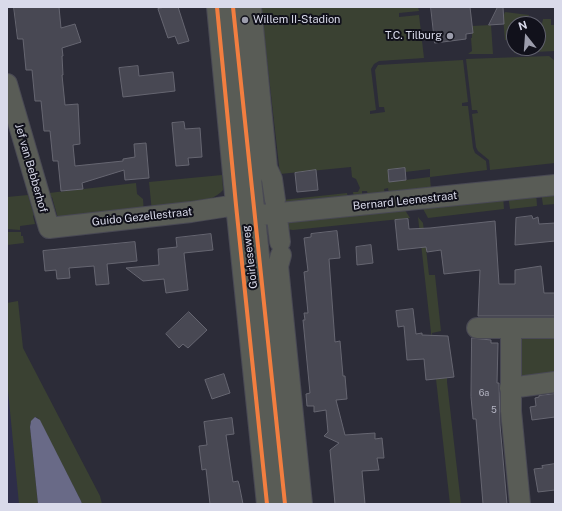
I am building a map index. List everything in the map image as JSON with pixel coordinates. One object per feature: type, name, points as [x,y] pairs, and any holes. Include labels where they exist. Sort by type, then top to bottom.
[{"type":"street","name":"Goirleseweg","points":[[216,7],[241,169],[242,213],[264,298],[302,504]]},
{"type":"street","name":"Goirleseweg","points":[[233,7],[252,109],[267,168],[272,179],[280,249],[278,266],[264,298],[267,504]]},
{"type":"street","name":"Goirleseweg","points":[[241,169],[252,109],[251,7]]},
{"type":"street","name":"Jef van Bebberhof","points":[[7,84],[49,228]]},
{"type":"street","name":"Bernard Leenestraat","points":[[242,213],[276,208],[555,185]]},
{"type":"street","name":"Guido Gezellestraat","points":[[49,228],[191,212],[242,213]]},
{"type":"street","name":"Goirleseweg","points":[[264,298],[285,504]]},
{"type":"street","points":[[477,328],[555,328]]},
{"type":"street","points":[[511,328],[511,411],[520,504]]},
{"type":"street","points":[[510,388],[555,382]]},
{"type":"shaded area","points":[[7,354],[23,504],[7,504]]},
{"type":"shaded area","points":[[35,417],[40,420],[82,504],[38,504],[30,427],[31,421]]},
{"type":"green space","points":[[261,7],[418,7],[419,11],[399,13],[399,17],[419,15],[424,58],[379,61],[374,64],[371,69],[376,110],[370,111],[370,114],[385,112],[384,107],[379,107],[375,70],[378,65],[463,60],[468,102],[462,103],[462,106],[468,106],[473,148],[475,153],[486,161],[487,170],[430,177],[431,190],[389,194],[388,188],[384,189],[385,194],[368,196],[367,191],[362,191],[362,197],[354,198],[353,192],[358,192],[360,188],[356,179],[352,177],[351,167],[280,174]],"holes":[[[404,168],[405,172],[430,169],[430,177],[389,182],[388,170]]]},
{"type":"green space","points":[[505,12],[529,15],[506,16],[506,40],[503,17]]},
{"type":"green space","points":[[546,19],[551,19],[551,25],[555,25],[555,51],[546,51]]},
{"type":"green space","points":[[491,25],[493,54],[468,54],[472,51],[472,26]]},
{"type":"green space","points":[[549,56],[555,61],[555,163],[490,170],[489,160],[478,151],[476,147],[472,114],[478,113],[477,110],[472,110],[466,59]]},
{"type":"green space","points":[[222,175],[223,190],[218,195],[190,205],[152,212],[149,182]]},
{"type":"green space","points":[[136,183],[137,194],[143,199],[144,213],[59,222],[52,197],[50,197],[49,193]]},
{"type":"green space","points":[[555,190],[555,204],[543,205],[541,192]]},
{"type":"green space","points":[[536,192],[537,206],[510,209],[508,195]]},
{"type":"green space","points":[[347,193],[348,198],[283,205],[282,200]]},
{"type":"green space","points":[[28,195],[35,224],[20,226],[20,230],[7,229],[7,197]]},
{"type":"green space","points":[[503,196],[504,209],[428,218],[421,205]]},
{"type":"green space","points":[[403,207],[410,218],[293,230],[286,229],[285,219]]},
{"type":"green space","points":[[418,217],[423,223],[429,275],[435,275],[441,331],[432,333],[435,368]]},
{"type":"green space","points":[[7,232],[21,232],[24,243],[7,245]]},
{"type":"green space","points":[[18,301],[23,348],[100,496],[102,504],[82,504],[38,418],[35,417],[30,424],[30,427],[38,504],[19,504],[7,380],[7,303]]},
{"type":"green space","points":[[555,335],[555,377],[520,378],[519,340],[523,336]]},
{"type":"green space","points":[[447,378],[461,504],[450,504],[436,379]]},
{"type":"building","points":[[14,7],[59,7],[61,28],[75,24],[81,42],[62,48],[62,75],[65,105],[78,104],[80,144],[73,145],[75,166],[123,161],[123,159],[135,157],[134,144],[146,143],[149,178],[125,180],[124,170],[82,183],[83,189],[61,191],[58,161],[53,161],[50,131],[44,131],[41,101],[35,101],[32,70],[26,70],[23,39],[18,39]]},
{"type":"building","points":[[165,7],[178,7],[189,41],[178,44],[175,36],[168,38],[158,9]]},
{"type":"building","points":[[431,7],[470,7],[473,33],[466,34],[466,39],[435,43]]},
{"type":"building","points":[[498,7],[503,7],[504,24],[489,25]]},
{"type":"building","points":[[138,66],[139,76],[173,72],[175,91],[123,97],[119,68]]},
{"type":"building","points":[[184,122],[185,129],[200,128],[202,157],[188,158],[189,165],[176,166],[172,123]]},
{"type":"building","points":[[405,168],[406,180],[389,182],[388,170]]},
{"type":"building","points":[[316,170],[318,190],[297,192],[295,173]]},
{"type":"building","points":[[532,216],[533,219],[538,217],[539,224],[555,223],[555,241],[515,245],[516,218]]},
{"type":"building","points":[[408,219],[409,229],[495,221],[499,284],[515,284],[515,270],[541,266],[544,293],[555,293],[555,316],[478,316],[480,270],[444,274],[441,250],[427,252],[426,247],[398,250],[395,220]]},
{"type":"building","points":[[337,231],[340,258],[329,259],[335,342],[340,341],[343,376],[345,376],[347,399],[336,400],[345,435],[375,433],[375,439],[382,438],[384,458],[377,458],[379,470],[362,471],[365,504],[335,504],[330,450],[339,443],[324,436],[328,432],[326,410],[314,412],[314,406],[307,406],[306,394],[310,393],[303,320],[305,320],[304,313],[308,313],[304,272],[308,271],[304,238],[311,237],[311,234]]},
{"type":"building","points":[[211,234],[213,250],[184,253],[188,290],[166,293],[164,279],[143,281],[126,268],[159,265],[158,249],[177,247],[176,238]]},
{"type":"building","points":[[135,242],[137,261],[107,264],[109,284],[96,285],[94,266],[69,268],[70,278],[57,279],[56,270],[45,271],[43,251]]},
{"type":"building","points":[[371,245],[373,263],[357,265],[356,247]]},
{"type":"building","points":[[413,309],[416,334],[422,333],[422,335],[448,336],[454,377],[426,380],[424,359],[407,360],[404,326],[398,327],[396,311]]},
{"type":"building","points":[[189,312],[207,330],[188,348],[183,344],[179,348],[166,334]]},
{"type":"building","points":[[472,338],[491,340],[491,343],[498,343],[497,383],[499,383],[500,425],[507,504],[483,504],[476,419],[473,419],[471,397]]},
{"type":"building","points":[[224,374],[230,393],[212,399],[205,380]]},
{"type":"building","points":[[555,394],[555,417],[532,420],[530,407],[536,406],[535,398]]},
{"type":"building","points":[[232,418],[234,434],[226,435],[233,482],[238,481],[243,504],[210,504],[206,469],[202,470],[199,446],[207,445],[204,422]]},
{"type":"building","points":[[555,464],[555,490],[538,492],[534,469]]},
{"type":"cycle path","points":[[217,7],[267,504]]},
{"type":"cycle path","points":[[233,7],[285,504]]},
{"type":"place","name":"Willem II-Stadion","points":[[245,20]]},
{"type":"place","name":"T.C. Tilburg","points":[[450,36]]}]
